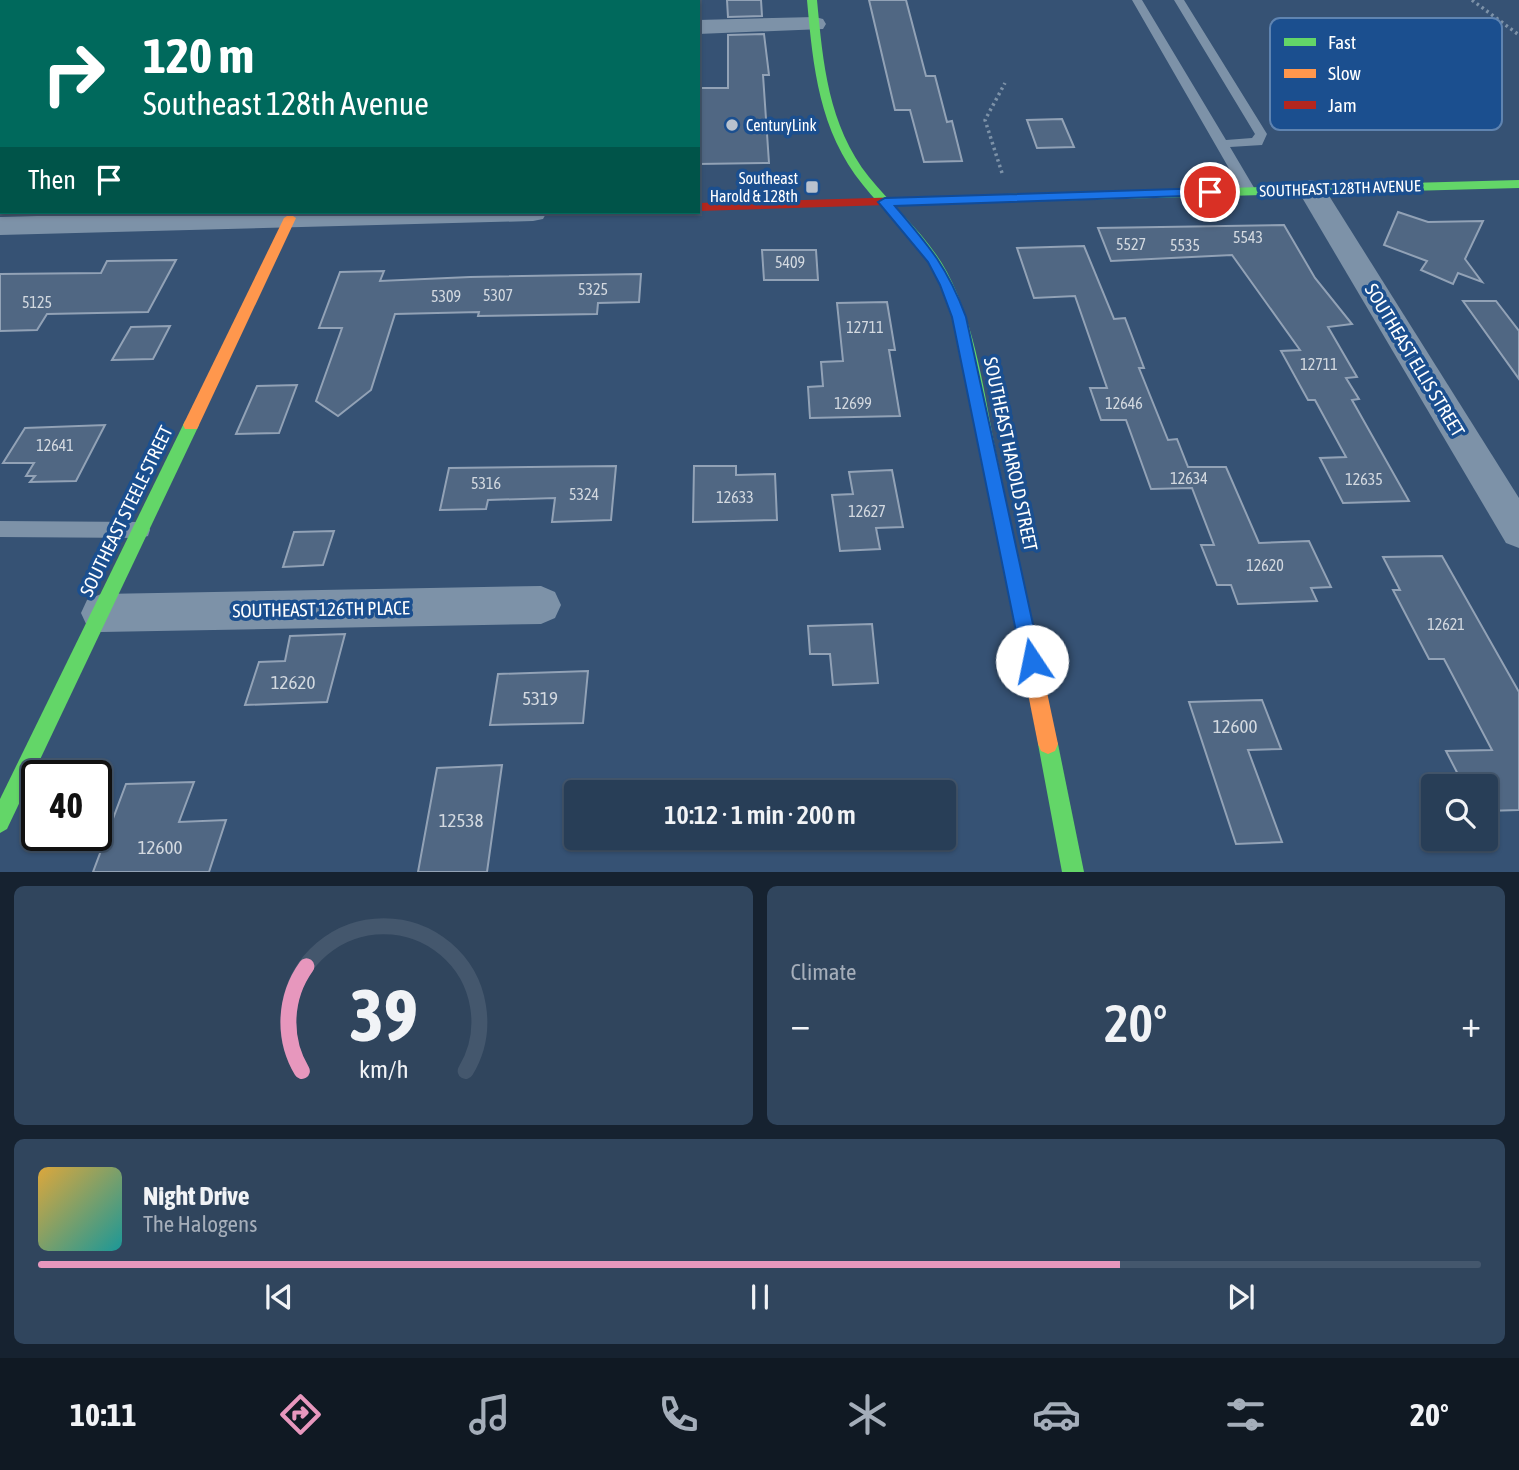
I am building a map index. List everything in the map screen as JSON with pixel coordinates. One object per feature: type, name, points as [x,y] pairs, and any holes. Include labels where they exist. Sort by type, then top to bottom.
[{"type":"street","name":"SOUTHEAST HAROLD STREET","points":[[812,0],[829,122],[853,167],[933,260],[947,285],[959,317],[1012,559],[1073,872]]},
{"type":"street","points":[[700,27],[815,24]]},
{"type":"street","name":"SOUTHEAST 128TH AVENUE","points":[[700,207],[1519,184]]},
{"type":"street","name":"SOUTHEAST ELLIS STREET","points":[[1311,189],[1519,531]]},
{"type":"street","points":[[0,226],[452,214]]},
{"type":"street","name":"SOUTHEAST STEELE STREET","points":[[0,822],[290,218]]},
{"type":"street","name":"SOUTHEAST 126TH PLACE","points":[[101,613],[541,606]]},
{"type":"lane","points":[[1137,0],[1249,191]]},
{"type":"lane","points":[[1179,0],[1261,134],[1257,142],[1222,144]]},
{"type":"lane","points":[[0,529],[141,530]]},
{"type":"path","points":[[1472,0],[1496,18]]},
{"type":"path","points":[[1502,22],[1519,35]]},
{"type":"path","points":[[1005,83],[985,120],[1010,198]]},
{"type":"building","points":[[727,0],[761,0],[762,16],[728,17]]},
{"type":"building","points":[[869,0],[906,0],[926,76],[935,76],[947,122],[952,121],[962,161],[924,162],[910,110],[895,110]]},
{"type":"building","name":"CenturyLink","points":[[764,34],[769,75],[763,75],[769,163],[700,164],[700,88],[728,88],[728,35]]},
{"type":"building","points":[[1062,119],[1074,147],[1037,148],[1027,120]]},
{"type":"building","points":[[1398,212],[1428,222],[1483,221],[1465,259],[1482,282],[1458,273],[1453,284],[1421,270],[1427,261],[1384,245]]},
{"type":"building","points":[[1284,225],[1315,278],[1352,324],[1328,327],[1357,377],[1346,378],[1359,399],[1352,400],[1409,501],[1343,503],[1320,458],[1346,457],[1315,400],[1308,400],[1281,351],[1300,350],[1232,255],[1111,261],[1098,228]]},
{"type":"building","points":[[1084,246],[1114,319],[1125,318],[1144,368],[1139,368],[1168,440],[1177,439],[1188,467],[1226,467],[1259,543],[1309,541],[1331,587],[1311,588],[1317,601],[1238,604],[1231,585],[1217,585],[1201,545],[1214,545],[1192,488],[1151,489],[1126,420],[1101,420],[1090,388],[1107,388],[1075,296],[1034,298],[1017,248]]},
{"type":"building","points":[[762,250],[816,250],[818,280],[764,280]]},
{"type":"building","points":[[176,260],[148,312],[47,314],[37,330],[0,331],[0,274],[101,273],[107,261]]},
{"type":"building","points":[[384,271],[380,281],[641,274],[639,302],[598,303],[597,314],[395,314],[371,390],[338,416],[316,401],[342,328],[319,328],[340,272]]},
{"type":"building","points":[[1463,301],[1496,301],[1519,331],[1519,379]]},
{"type":"building","points":[[887,302],[895,350],[889,350],[900,416],[810,418],[808,387],[823,386],[821,362],[843,361],[837,303]]},
{"type":"building","points":[[170,326],[153,359],[112,360],[131,327]]},
{"type":"building","points":[[297,385],[279,433],[236,434],[257,386]]},
{"type":"building","points":[[105,425],[76,481],[30,482],[35,476],[26,476],[34,463],[3,463],[25,428]]},
{"type":"building","points":[[616,466],[611,520],[552,522],[555,498],[488,500],[486,509],[440,510],[449,468]]},
{"type":"building","points":[[694,466],[736,466],[736,475],[775,474],[777,520],[693,522]]},
{"type":"building","points":[[892,470],[903,527],[876,528],[880,549],[840,551],[832,495],[853,494],[849,472]]},
{"type":"building","points":[[334,531],[323,565],[283,567],[294,532]]},
{"type":"building","points":[[1442,556],[1519,692],[1519,810],[1498,811],[1498,774],[1458,774],[1446,751],[1492,750],[1444,659],[1429,659],[1393,590],[1400,590],[1383,557]]},
{"type":"building","points":[[872,624],[878,683],[833,685],[830,654],[810,654],[808,626]]},
{"type":"building","points":[[345,634],[327,702],[245,705],[259,662],[285,661],[290,636]]},
{"type":"building","points":[[588,671],[583,723],[490,725],[498,674]]},
{"type":"building","points":[[1262,700],[1281,749],[1248,750],[1282,842],[1236,844],[1189,702]]},
{"type":"building","points":[[502,765],[487,872],[418,872],[437,768]]},
{"type":"building","points":[[194,782],[179,822],[226,820],[209,872],[93,872],[101,851],[112,851],[112,821],[126,784]]},
{"type":"traffic: fast","points":[[812,0],[820,72],[830,117],[850,160],[924,246],[940,271],[965,338],[989,457]]},
{"type":"traffic: fast","points":[[1007,198],[1519,184]]},
{"type":"traffic: fast","points":[[0,822],[191,425]]},
{"type":"traffic: fast","points":[[1048,744],[1073,872]]},
{"type":"traffic: slow","points":[[191,425],[290,218]]},
{"type":"traffic: slow","points":[[989,457],[1048,744]]},
{"type":"traffic: jam","points":[[700,207],[1007,198]]},
{"type":"place","name":"CenturyLink","points":[[732,125]]},
{"type":"place","name":"Southeast Harold & 128th","points":[[812,187]]},
{"type":"route","points":[[1032,661],[959,317],[941,272],[922,243],[885,202],[1210,192]]}]
